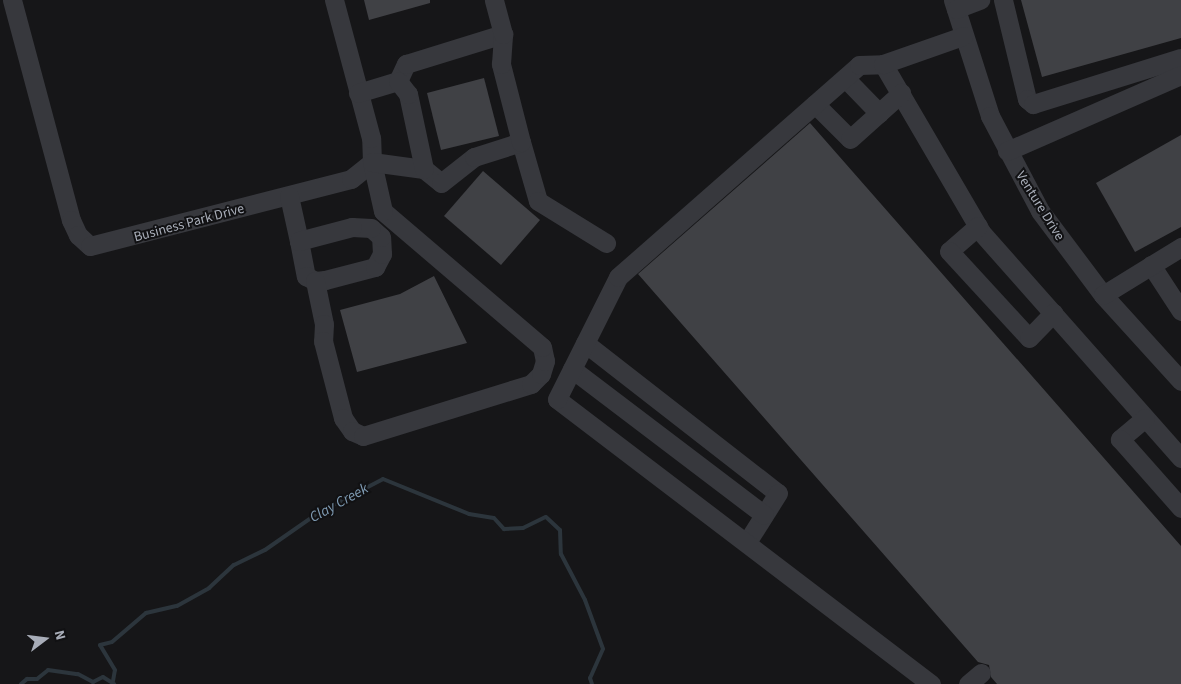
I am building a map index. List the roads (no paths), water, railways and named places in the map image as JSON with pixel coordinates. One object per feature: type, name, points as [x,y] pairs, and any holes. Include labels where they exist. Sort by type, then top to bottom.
[{"type":"street","name":"Business Park Drive","points":[[12,0],[71,220],[78,235],[90,246],[351,179],[372,162]]},
{"type":"street","points":[[315,281],[324,324],[324,341],[343,418],[352,431],[363,436],[531,384],[541,374],[545,361],[542,347],[395,224],[383,211],[372,162],[371,138],[334,0]]},
{"type":"street","points":[[494,0],[503,34],[501,64],[538,201],[606,243]]},
{"type":"street","points":[[954,5],[980,0]]},
{"type":"street","points":[[1003,0],[1028,99],[1033,104],[1043,103],[1181,58]]},
{"type":"street","name":"Venture Drive","points":[[954,5],[990,116],[1040,211],[1103,295],[1181,381]]},
{"type":"street","points":[[358,93],[398,81],[406,64],[503,34]]},
{"type":"street","points":[[931,684],[557,398],[618,278],[859,65],[883,64],[963,36]]},
{"type":"street","points":[[883,64],[978,226],[1181,458]]},
{"type":"street","points":[[1007,151],[1181,75]]},
{"type":"street","points":[[845,78],[879,113]]},
{"type":"street","points":[[398,81],[408,94],[424,168]]},
{"type":"street","points":[[815,104],[850,139],[901,93]]},
{"type":"street","points":[[1042,136],[1043,103]]},
{"type":"street","points":[[372,162],[424,168],[441,183],[474,157],[521,142]]},
{"type":"street","points":[[289,196],[306,276],[315,281],[374,267],[382,254],[380,237],[371,228],[360,226],[299,241]]},
{"type":"street","points":[[380,237],[395,224]]},
{"type":"street","points":[[978,226],[949,251],[1029,338],[1053,313]]},
{"type":"street","points":[[1103,295],[1181,247]]},
{"type":"street","points":[[1151,265],[1181,311]]},
{"type":"street","points":[[585,343],[778,492],[747,542]]},
{"type":"street","points":[[572,369],[764,515]]},
{"type":"street","points":[[1145,418],[1120,439],[1181,508]]},
{"type":"waterway","name":"Clay Creek","points":[[113,681],[115,670],[100,645],[112,642],[146,613],[177,606],[209,588],[234,565],[265,550],[318,513],[383,479],[469,514],[494,518],[504,529],[523,528],[546,517],[560,530],[561,554],[585,600],[603,649],[590,678],[592,684]]},
{"type":"waterway","points":[[21,684],[27,679],[37,679],[48,670],[78,674],[93,682],[103,677],[114,684]]}]
